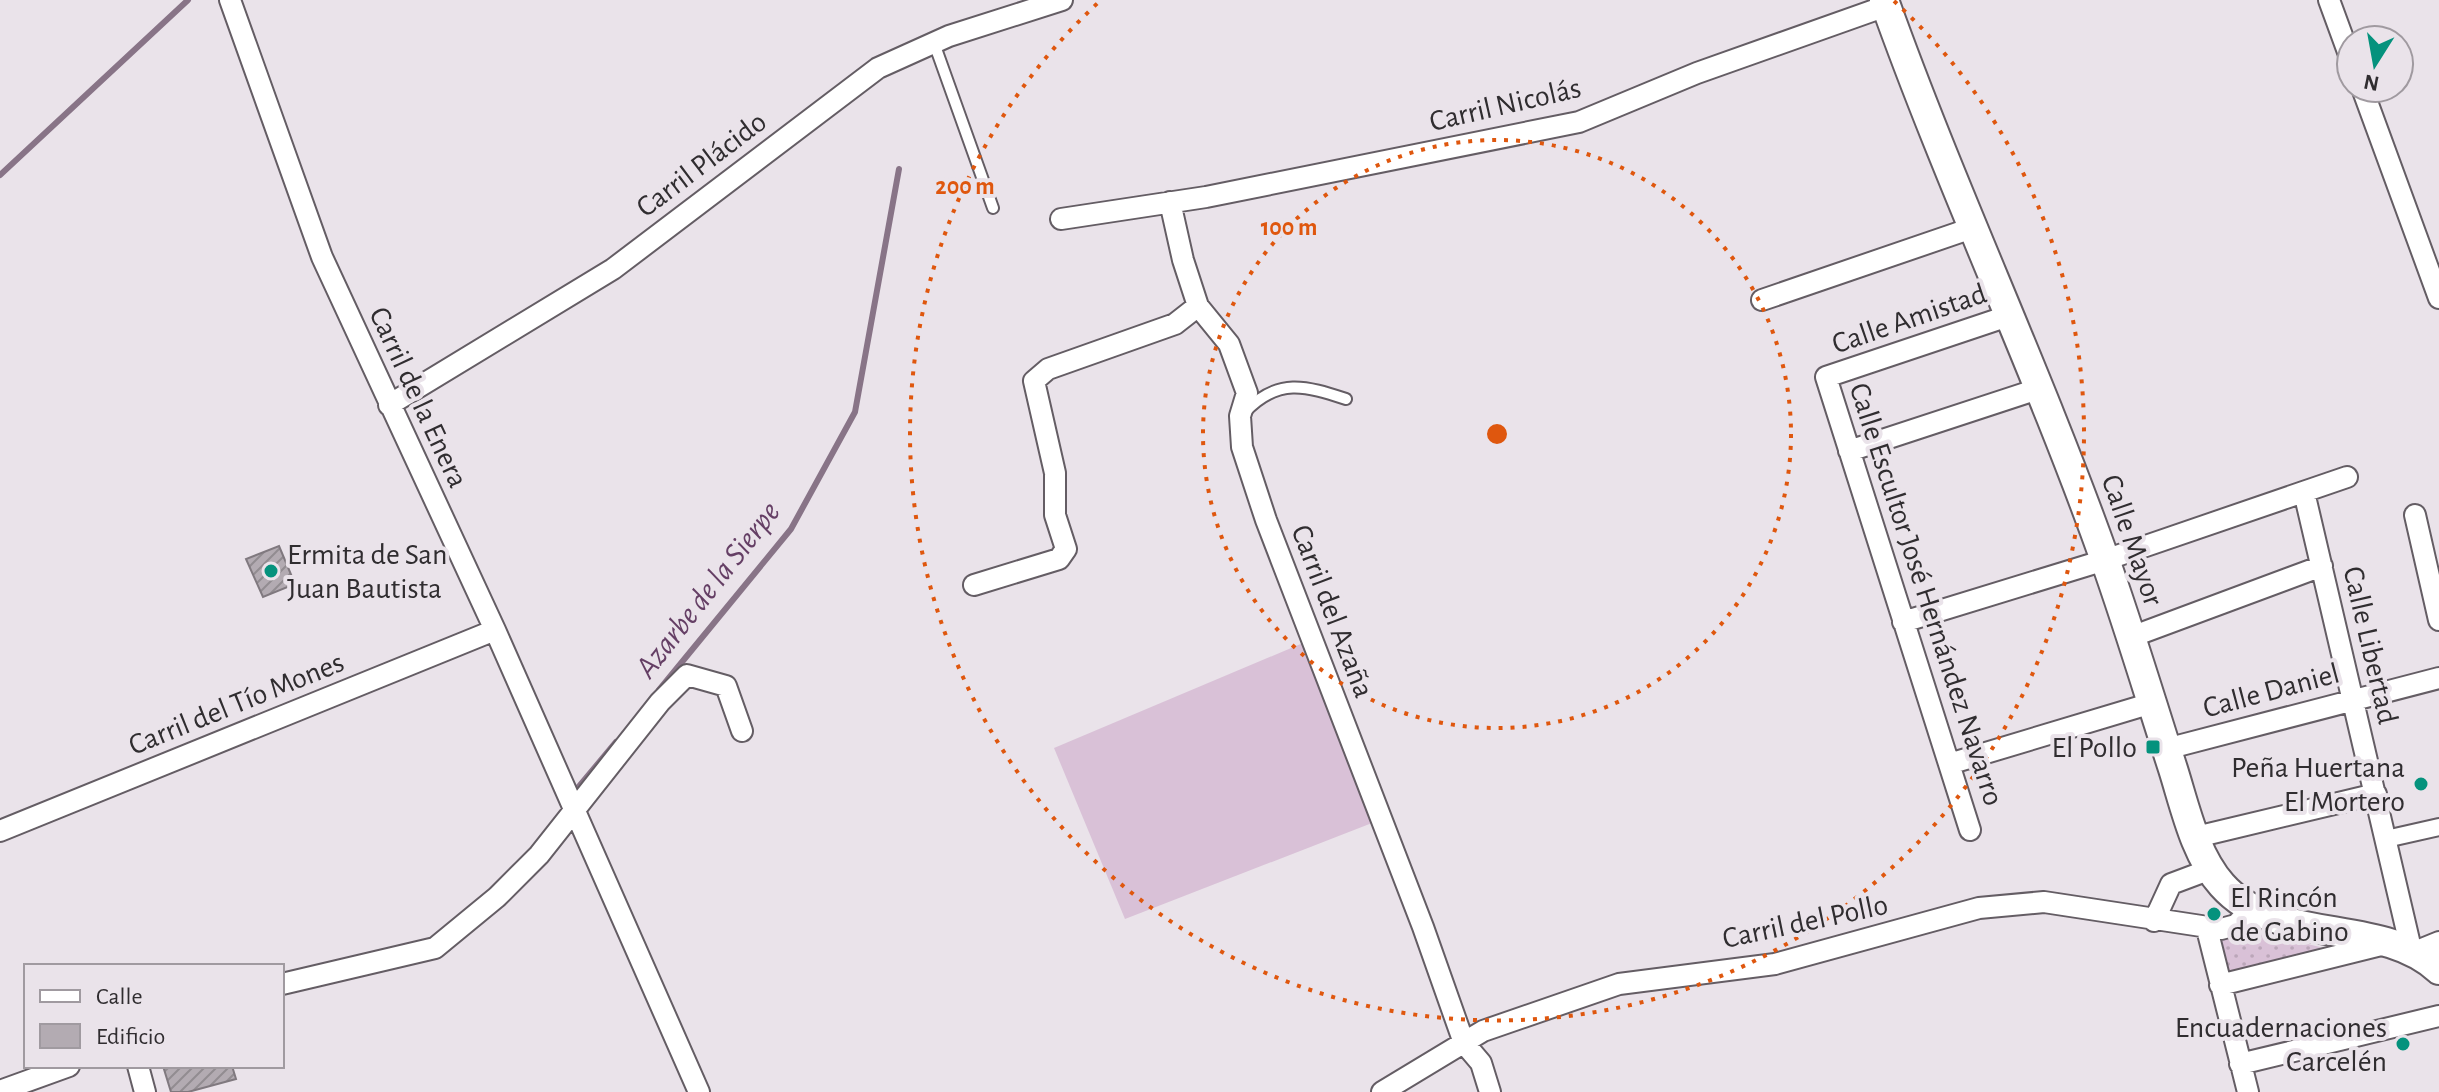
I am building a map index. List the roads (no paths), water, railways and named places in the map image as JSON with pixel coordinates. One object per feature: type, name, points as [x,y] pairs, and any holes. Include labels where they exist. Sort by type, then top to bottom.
[{"type":"main road","name":"Calle Mayor","points":[[1885,3],[2041,388],[2105,560],[2196,837],[2211,869],[2224,887],[2253,907],[2277,918],[2399,948],[2439,970]]},
{"type":"street","name":"Carril de la Enera","points":[[230,0],[322,257],[495,630],[699,1092]]},
{"type":"street","name":"Carril Plácido","points":[[389,405],[613,269],[878,68],[934,43],[1062,0]]},
{"type":"street","points":[[2329,0],[2338,24]]},
{"type":"street","name":"Carril Nicolás","points":[[1061,219],[1170,202],[1579,122],[1697,73],[1885,3]]},
{"type":"street","points":[[2368,104],[2439,298]]},
{"type":"street","name":"Carril del Azaña","points":[[1170,202],[1183,260],[1198,306],[1229,344],[1247,393],[1240,416],[1242,447],[1266,520],[1423,927],[1464,1043],[1481,1063],[1490,1092]]},
{"type":"street","points":[[1762,300],[1975,227]]},
{"type":"street","points":[[974,585],[1059,559],[1066,549],[1055,515],[1055,473],[1034,381],[1048,369],[1175,324],[1198,306]]},
{"type":"street","name":"Calle Amistad","points":[[1826,377],[2011,315]]},
{"type":"street","name":"Calle Escultor José Hernández Navarro","points":[[1826,377],[1970,830]]},
{"type":"street","points":[[1849,451],[2041,388]]},
{"type":"street","points":[[1903,622],[2105,560],[2347,477]]},
{"type":"street","name":"Calle Libertad","points":[[2304,492],[2386,839],[2399,948]]},
{"type":"street","points":[[2415,515],[2439,620]]},
{"type":"street","points":[[2131,637],[2322,566]]},
{"type":"street","name":"Carril del Tío Mones","points":[[0,831],[495,630]]},
{"type":"street","points":[[284,984],[435,948],[497,897],[539,855],[660,702],[687,675],[726,686],[742,731]]},
{"type":"street","name":"Calle Daniel","points":[[2166,749],[2439,678]]},
{"type":"street","points":[[1949,764],[2152,703]]},
{"type":"street","points":[[2196,837],[2376,794]]},
{"type":"street","points":[[2386,839],[2439,827]]},
{"type":"street","points":[[2154,921],[2171,884],[2211,869]]},
{"type":"street","name":"Carril del Pollo","points":[[1382,1092],[1483,1031],[1619,984],[1775,964],[1979,908],[2044,902],[2207,929],[2236,925],[2253,907]]},
{"type":"street","points":[[2207,929],[2248,1092]]},
{"type":"street","points":[[2220,985],[2439,942]]},
{"type":"street","points":[[2240,1064],[2439,1016]]},
{"type":"street","points":[[0,1091],[63,1068]]},
{"type":"street","points":[[139,1068],[145,1092]]},
{"type":"lane","points":[[934,43],[993,208]]},
{"type":"lane","points":[[1240,416],[1270,394],[1299,384],[1346,399]]},
{"type":"waterway","points":[[0,175],[188,0]]},
{"type":"waterway","name":"Azarbe de la Sierpe","points":[[659,690],[791,529],[855,412],[899,169]]},
{"type":"waterway","name":"Azarbe de la Sierpe","points":[[576,790],[616,742]]},
{"type":"place","name":"Ermita de San Juan Bautista","points":[[271,571]]},
{"type":"place","name":"El Pollo","points":[[2153,747]]},
{"type":"place","name":"Peña Huertana El Mortero","points":[[2421,784]]},
{"type":"place","name":"El Rincón de Gabino","points":[[2214,914]]},
{"type":"place","name":"Encuadernaciones Carcelén","points":[[2403,1044]]}]
